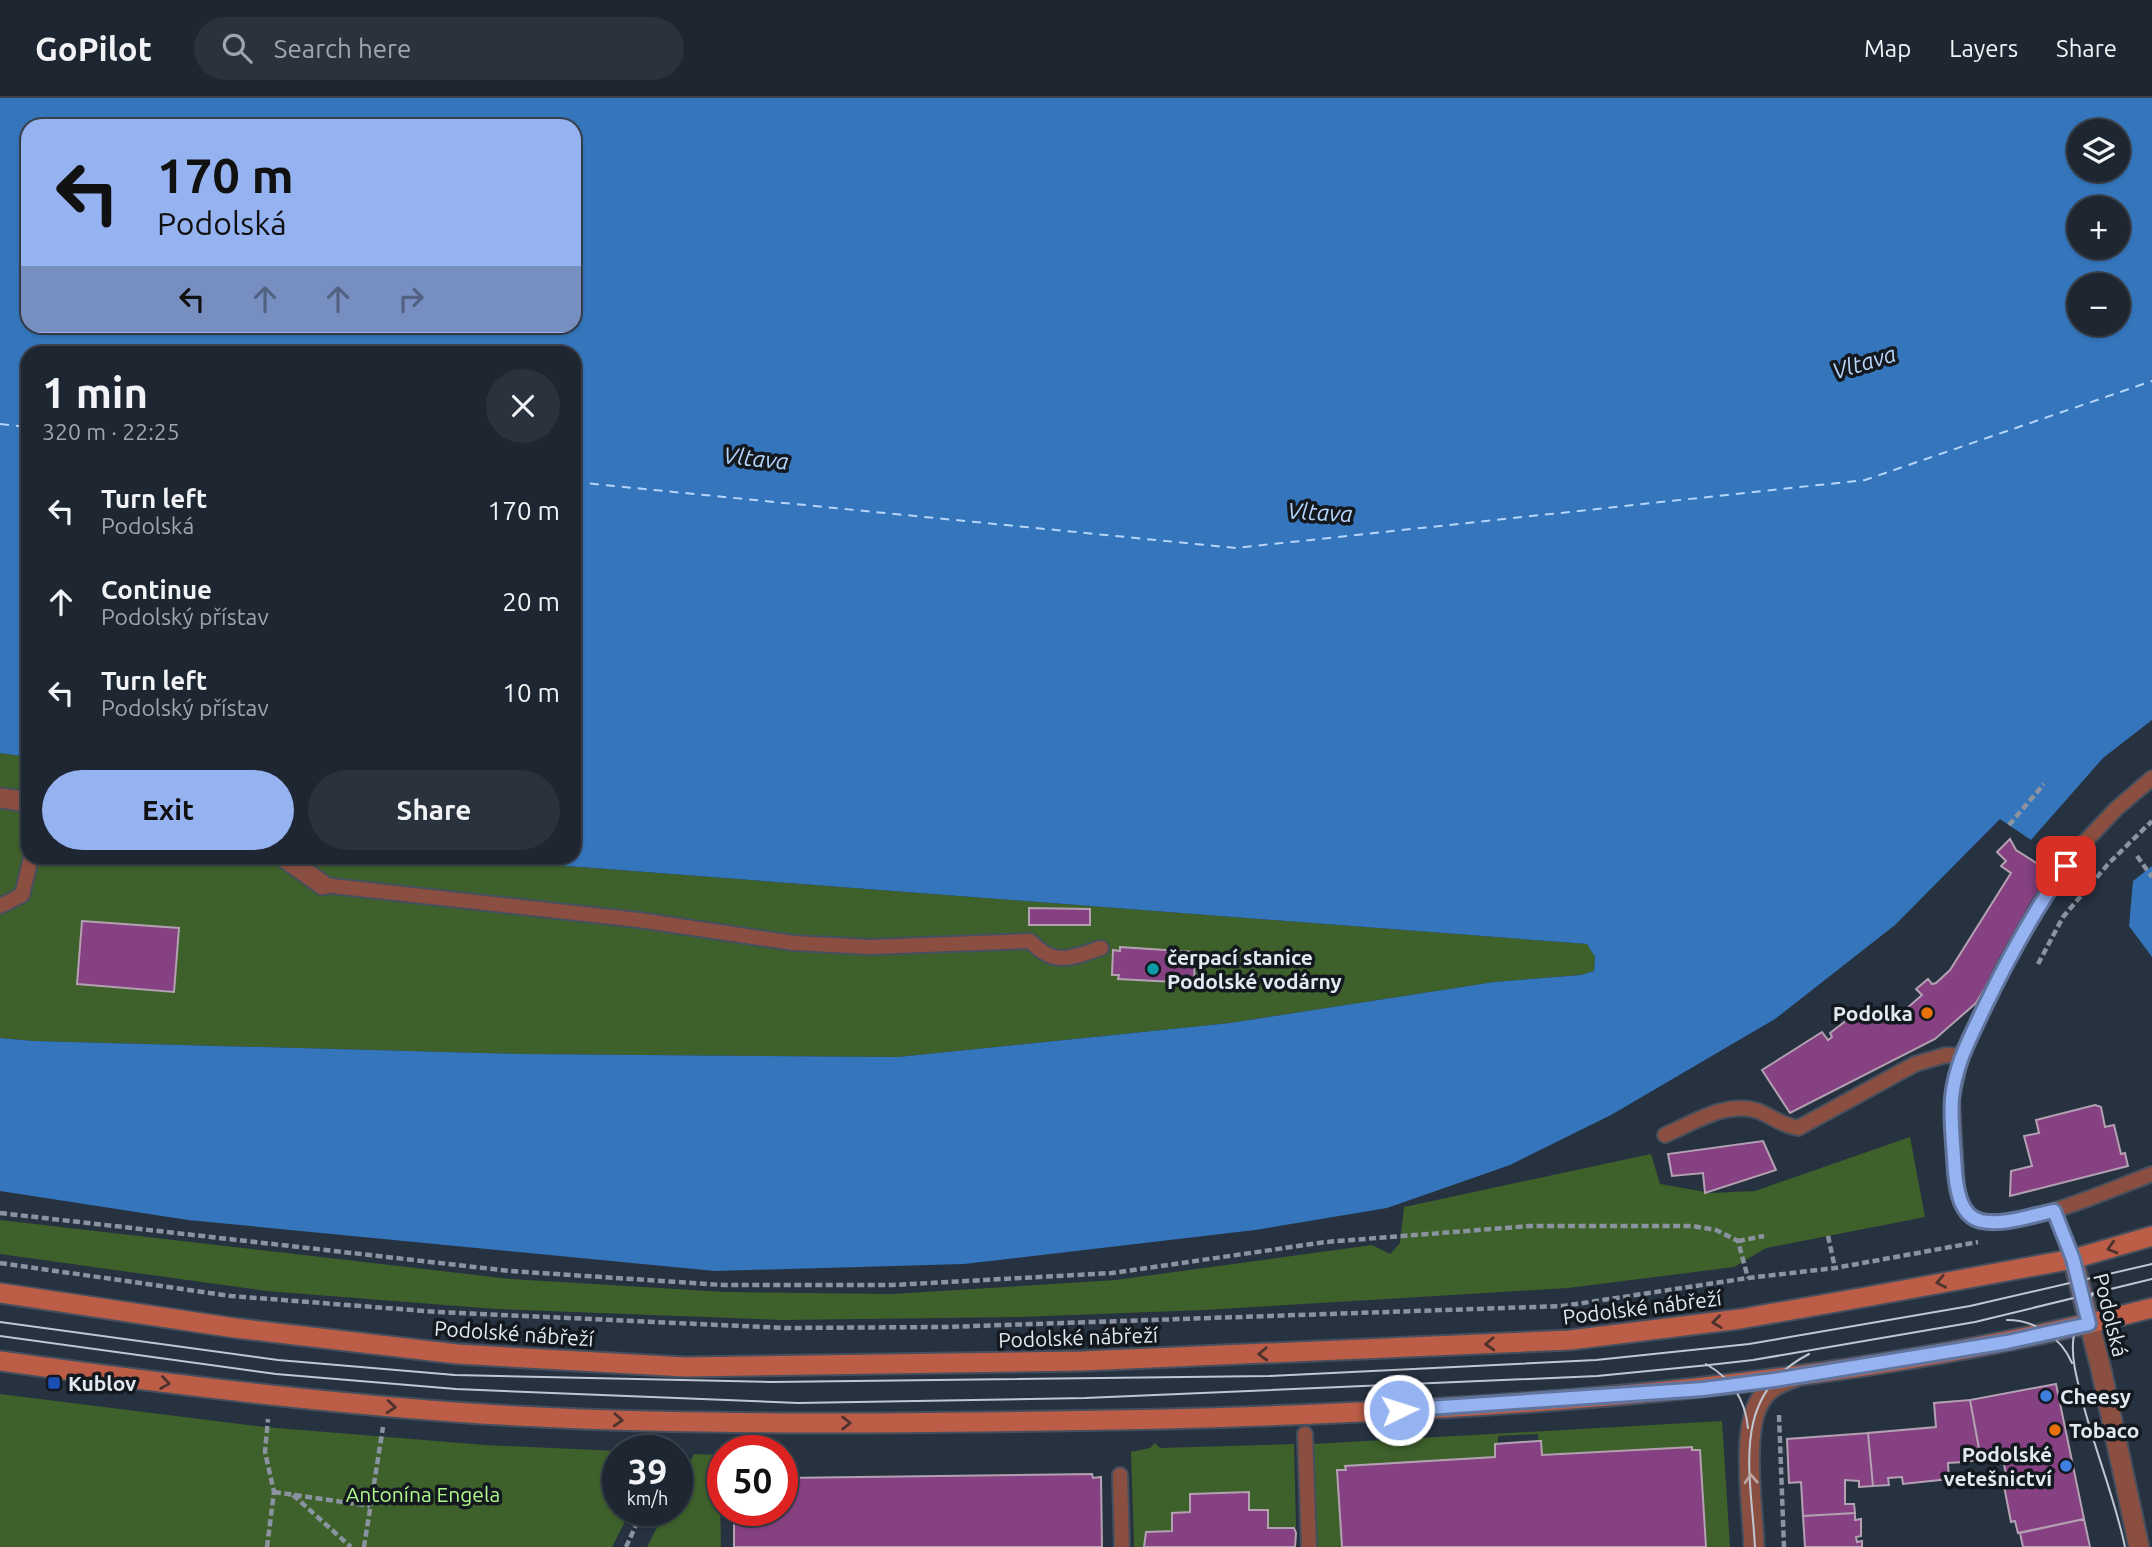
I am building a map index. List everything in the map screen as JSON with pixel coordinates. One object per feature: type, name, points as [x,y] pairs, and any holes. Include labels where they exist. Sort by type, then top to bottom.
[{"type":"main road","name":"Podolské nábřeží","points":[[0,1293],[235,1328],[457,1354],[685,1367],[1082,1361],[1570,1340],[1740,1319],[2073,1259],[2152,1236]]},
{"type":"main road","points":[[0,1362],[260,1395],[457,1412],[682,1423],[1090,1422],[1349,1414],[1703,1389],[1798,1377],[2007,1342],[2152,1308]]},
{"type":"street","points":[[0,798],[21,801]]},
{"type":"street","points":[[293,864],[323,885]]},
{"type":"street","name":"Podolská","points":[[2073,1259],[2101,1369],[2139,1547]]},
{"type":"street","points":[[1754,1547],[1750,1449],[1752,1420],[1760,1401],[1774,1385],[1798,1377]]},
{"type":"lane","points":[[2152,778],[2116,809],[2080,847],[2040,903],[2005,965],[1961,1056],[1952,1099],[1960,1202],[1974,1218],[1982,1222],[2006,1221],[2054,1211],[2152,1174]]},
{"type":"lane","points":[[0,906],[22,895],[30,864]]},
{"type":"lane","points":[[323,885],[639,920],[794,943],[870,947],[1030,940],[1044,955],[1068,959],[1101,948]]},
{"type":"lane","points":[[1665,1135],[1726,1109],[1746,1108],[1760,1112],[1782,1125],[1798,1128],[1915,1065],[1946,1055],[1961,1056]]},
{"type":"lane","points":[[2054,1211],[2073,1259]]},
{"type":"lane","points":[[1305,1434],[1308,1547]]},
{"type":"lane","points":[[1120,1475],[1122,1547]]},
{"type":"path","points":[[2009,825],[2044,784]]},
{"type":"path","points":[[2038,964],[2063,917],[2109,863],[2152,821]]},
{"type":"path","points":[[2137,856],[2152,877]]},
{"type":"path","points":[[0,1213],[510,1271],[723,1285],[893,1285],[1112,1273],[1326,1242],[1530,1226],[1692,1226],[1716,1230],[1738,1241],[1764,1236]]},
{"type":"path","points":[[1828,1236],[1835,1268]]},
{"type":"path","points":[[0,1263],[267,1299],[438,1312],[785,1328],[945,1327],[1563,1306],[1748,1278],[1835,1268],[1988,1240]]},
{"type":"path","points":[[1738,1241],[1748,1278]]},
{"type":"path","points":[[1779,1410],[1784,1547]]},
{"type":"path","points":[[267,1547],[274,1492],[265,1452],[268,1419]]},
{"type":"path","points":[[364,1547],[383,1427]]},
{"type":"path","points":[[274,1492],[370,1506]]},
{"type":"path","points":[[293,1495],[351,1547]]},
{"type":"path","points":[[626,1547],[636,1526]]},
{"type":"green space","points":[[0,753],[21,756],[21,864],[540,864],[1587,944],[1595,957],[1594,971],[1581,975],[1494,982],[1230,1023],[898,1057],[523,1054],[0,1038]],"holes":[[[82,921],[179,928],[78,984]]]},
{"type":"green space","points":[[1910,1137],[1925,1217],[1766,1248],[1734,1267],[1568,1288],[1204,1310],[1020,1317],[783,1320],[496,1309],[266,1291],[0,1254],[0,1220],[511,1279],[725,1292],[892,1294],[1116,1280],[1372,1245],[1390,1254],[1400,1243],[1404,1207],[1651,1154],[1660,1184],[1711,1193],[1755,1191]]},
{"type":"green space","name":"Antonína Engela","points":[[0,1394],[265,1427],[485,1445],[602,1450],[602,1526],[623,1526],[612,1547],[0,1547]]},
{"type":"green space","points":[[1722,1421],[1730,1547],[1706,1547],[1700,1450],[1692,1450],[1692,1447],[1542,1455],[1538,1434],[1498,1436],[1495,1457],[1346,1466],[1346,1470],[1337,1470],[1342,1547],[1316,1547],[1313,1444]]},
{"type":"green space","points":[[1155,1443],[1160,1448],[1294,1444],[1296,1527],[1268,1528],[1267,1510],[1249,1510],[1248,1492],[1190,1494],[1190,1512],[1172,1513],[1172,1531],[1144,1538],[1144,1547],[1134,1547],[1131,1452],[1150,1448]]},
{"type":"green space","points":[[707,1455],[707,1526],[721,1526],[721,1547],[647,1547],[658,1526],[693,1526],[693,1456]]},
{"type":"water","name":"Vltava","points":[[0,98],[2152,98],[2152,720],[2103,758],[2031,840],[2000,819],[1895,925],[1775,1019],[1611,1115],[1510,1165],[1387,1208],[1255,1230],[964,1264],[715,1271],[188,1220],[0,1191],[0,1038],[523,1054],[898,1057],[1230,1023],[1494,982],[1581,975],[1594,971],[1595,957],[1587,944],[540,864],[581,864],[581,346],[21,346],[21,756],[0,753]]},
{"type":"water","points":[[2152,866],[2152,957],[2129,926],[2133,881]]},
{"type":"building","points":[[2010,839],[2016,850],[2052,873],[1976,1003],[1935,1039],[1790,1113],[1762,1070],[1822,1032],[1828,1040],[1832,1037],[1830,1033],[1864,1007],[1877,1024],[1905,1010],[1922,995],[1916,989],[1928,979],[1932,984],[1936,983],[1950,970],[2011,873],[2001,866],[2006,861],[1997,852]]},
{"type":"building","points":[[1029,908],[1090,909],[1090,925],[1029,925]]},
{"type":"building","points":[[82,921],[179,928],[174,992],[77,984]]},
{"type":"building","name":"čerpací stanice Podolské vodárny","points":[[1120,947],[1195,952],[1194,983],[1118,979],[1119,975],[1112,975],[1113,950],[1120,951]]},
{"type":"building","points":[[2095,1105],[2101,1107],[2105,1127],[2114,1125],[2121,1154],[2125,1153],[2128,1166],[2010,1196],[2011,1171],[2032,1166],[2024,1136],[2039,1133],[2036,1120]]},
{"type":"building","points":[[2095,1105],[2101,1107],[2105,1127],[2114,1125],[2121,1154],[2125,1153],[2128,1166],[2010,1196],[2011,1171],[2032,1166],[2024,1136],[2039,1133],[2036,1120]]},
{"type":"building","points":[[1763,1141],[1776,1170],[1705,1193],[1703,1173],[1672,1176],[1668,1154]]},
{"type":"building","points":[[2056,1384],[2084,1519],[2018,1533],[2015,1521],[2011,1522],[2003,1481],[2007,1480],[2003,1459],[1998,1456],[1981,1459],[1970,1400]]},
{"type":"building","points":[[1970,1400],[1981,1460],[1971,1461],[1971,1455],[1962,1455],[1963,1462],[1948,1463],[1949,1479],[1903,1484],[1902,1477],[1888,1478],[1889,1485],[1873,1486],[1868,1433],[1936,1427],[1934,1403]]},
{"type":"building","points":[[1868,1433],[1873,1486],[1859,1487],[1859,1481],[1845,1480],[1845,1504],[1854,1504],[1855,1513],[1803,1516],[1801,1482],[1789,1483],[1787,1439]]},
{"type":"building","points":[[1541,1441],[1542,1455],[1692,1447],[1692,1450],[1700,1450],[1706,1547],[1342,1547],[1337,1470],[1346,1470],[1345,1466],[1495,1457],[1495,1444]]},
{"type":"building","points":[[1092,1474],[1093,1478],[1101,1477],[1102,1547],[734,1547],[734,1526],[798,1526],[798,1478]]},
{"type":"building","points":[[1249,1492],[1249,1510],[1268,1510],[1268,1528],[1294,1528],[1295,1547],[1144,1547],[1146,1532],[1172,1531],[1172,1513],[1190,1512],[1190,1494]]},
{"type":"building","points":[[1855,1513],[1855,1520],[1861,1519],[1861,1536],[1856,1537],[1857,1542],[1862,1541],[1862,1547],[1805,1547],[1803,1516]]},
{"type":"building","points":[[2084,1519],[2090,1547],[2023,1547],[2020,1533]]},
{"type":"ferry route","points":[[581,483],[1236,548],[1865,480],[2152,381]]},
{"type":"ferry route","points":[[0,424],[21,426]]},
{"type":"tram line","points":[[0,1322],[278,1360],[455,1375],[772,1382],[1269,1376],[1596,1360],[1749,1344],[1970,1306],[2152,1264]]},
{"type":"tram line","points":[[0,1336],[276,1374],[456,1389],[798,1403],[1085,1398],[1597,1376],[1709,1365],[1975,1322],[2152,1279]]},
{"type":"tram line","points":[[2094,1293],[2077,1323],[2073,1343],[2074,1361],[2085,1411],[2125,1547]]},
{"type":"tram line","points":[[2007,1320],[2027,1323],[2046,1332],[2061,1345],[2072,1363]]},
{"type":"tram line","points":[[1755,1547],[1749,1464],[1750,1438],[1756,1414],[1766,1391],[1784,1371],[1809,1354]]},
{"type":"tram line","points":[[1706,1364],[1723,1376],[1736,1391],[1744,1408],[1748,1428]]},
{"type":"place","name":"čerpací stanice Podolské vodárny","points":[[1153,969]]},
{"type":"place","name":"Podolka","points":[[1927,1013]]},
{"type":"place","name":"Kublov","points":[[54,1383]]},
{"type":"place","name":"Cheesy","points":[[2046,1396]]},
{"type":"place","name":"Tobaco","points":[[2055,1430]]},
{"type":"place","name":"Podolské vetešnictví","points":[[2066,1466]]},
{"type":"route","points":[[1399,1410],[1703,1389],[1893,1362],[2089,1324],[2073,1259],[2054,1211],[2006,1221],[1982,1222],[1966,1211],[1960,1202],[1955,1164],[1952,1099],[1961,1056],[2005,965],[2040,903],[2066,866]]}]
